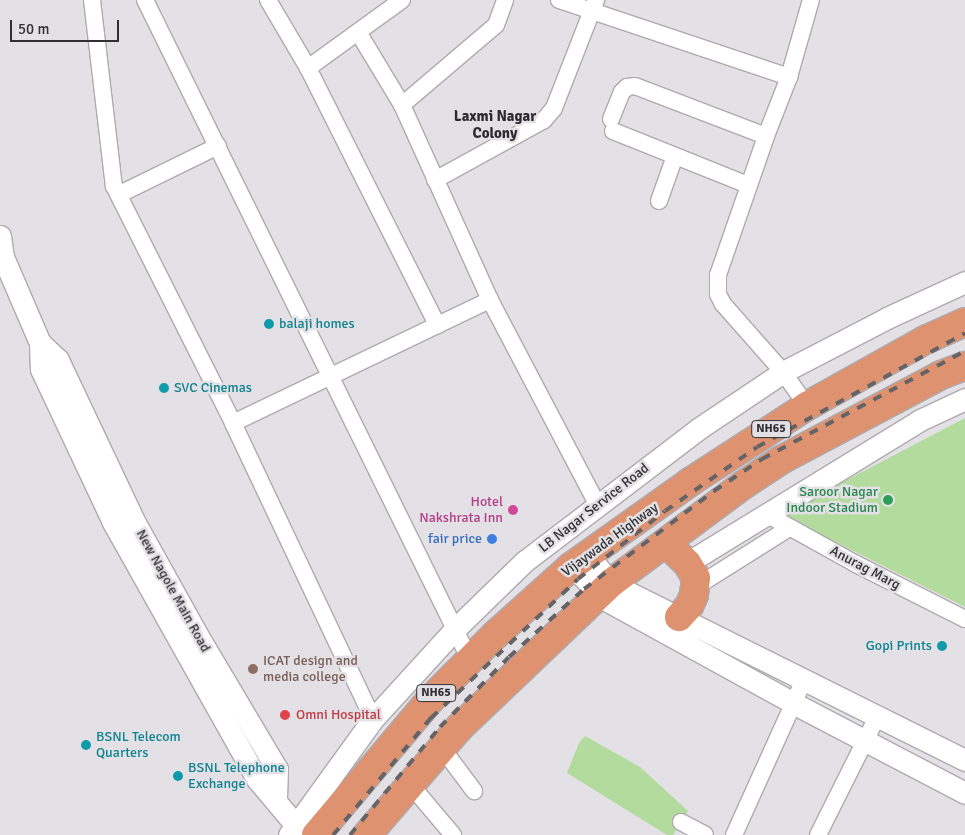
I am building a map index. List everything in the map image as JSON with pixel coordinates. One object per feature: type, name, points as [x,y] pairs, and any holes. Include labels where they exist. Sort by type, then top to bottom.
[{"type":"highway","name":"Vijaywada Highway","points":[[301,832],[470,660],[579,560],[690,482],[807,406],[924,340],[965,322]]},
{"type":"highway","points":[[924,340],[953,370]]},
{"type":"highway","name":"NH65","points":[[368,835],[460,727],[605,589],[743,485],[781,460],[953,370]]},
{"type":"highway","points":[[666,543],[692,574],[689,606],[679,616]]},
{"type":"street","points":[[92,0],[114,186],[120,194],[233,423],[373,719]]},
{"type":"street","points":[[145,0],[218,146],[329,377],[456,628],[470,660]]},
{"type":"street","points":[[268,0],[308,68],[437,325]]},
{"type":"street","points":[[308,68],[402,0]]},
{"type":"street","points":[[402,106],[496,25],[505,0]]},
{"type":"street","points":[[559,0],[594,6],[789,77]]},
{"type":"street","points":[[807,406],[783,372],[723,304],[718,294],[718,275],[748,186],[789,77],[811,0]]},
{"type":"street","points":[[435,180],[544,120],[554,108],[594,6]]},
{"type":"street","points":[[358,32],[402,106],[490,300],[597,504]]},
{"type":"street","points":[[748,186],[675,156],[612,125],[622,92],[627,87],[635,86],[766,136]]},
{"type":"street","points":[[120,194],[218,146]]},
{"type":"street","points":[[660,201],[675,156]]},
{"type":"street","points":[[2,246],[40,343],[41,368],[114,524],[257,779],[301,832]]},
{"type":"street","name":"LB Nagar Service Road","points":[[301,832],[373,719],[456,628],[525,561],[597,504],[698,429],[783,372],[889,316],[965,282]]},
{"type":"street","points":[[233,423],[490,300]]},
{"type":"street","points":[[692,574],[766,514],[920,420],[965,400]]},
{"type":"street","name":"Anurag Marg","points":[[766,514],[789,528],[965,620]]},
{"type":"street","points":[[692,574],[789,528]]},
{"type":"street","points":[[579,560],[605,589],[704,655],[965,793]]},
{"type":"street","points":[[605,589],[679,616],[717,634],[804,680],[878,715],[965,760]]},
{"type":"street","points":[[704,655],[717,634]]},
{"type":"street","points":[[734,835],[804,680]]},
{"type":"street","points":[[818,835],[878,715]]},
{"type":"street","points":[[442,748],[474,791]]},
{"type":"street","points":[[410,784],[452,835]]},
{"type":"street","points":[[681,822],[705,835]]},
{"type":"green space","name":"Saroor Nagar Indoor Stadium","points":[[965,418],[965,607],[784,516],[837,485]]},
{"type":"green space","points":[[585,736],[640,767],[688,811],[673,835],[667,835],[567,773],[579,743]]},
{"type":"railway","points":[[333,835],[431,718],[578,579],[665,511],[757,447],[965,333]]},
{"type":"railway","points":[[350,835],[440,727],[509,657],[584,589],[714,491],[762,459],[965,351]]},
{"type":"place","name":"balaji homes","points":[[269,324]]},
{"type":"place","name":"SVC Cinemas","points":[[164,388]]},
{"type":"place","name":"Saroor Nagar Indoor Stadium","points":[[888,500]]},
{"type":"place","name":"Hotel Nakshrata Inn","points":[[513,510]]},
{"type":"place","name":"fair price","points":[[492,539]]},
{"type":"place","name":"Gopi Prints","points":[[942,646]]},
{"type":"place","name":"ICAT design and media college","points":[[253,669]]},
{"type":"place","name":"Omni Hospital","points":[[285,715]]},
{"type":"place","name":"BSNL Telecom Quarters","points":[[86,745]]},
{"type":"place","name":"BSNL Telephone Exchange","points":[[178,776]]},
{"type":"district","name":"Laxmi Nagar Colony","points":[[495,124]]}]
